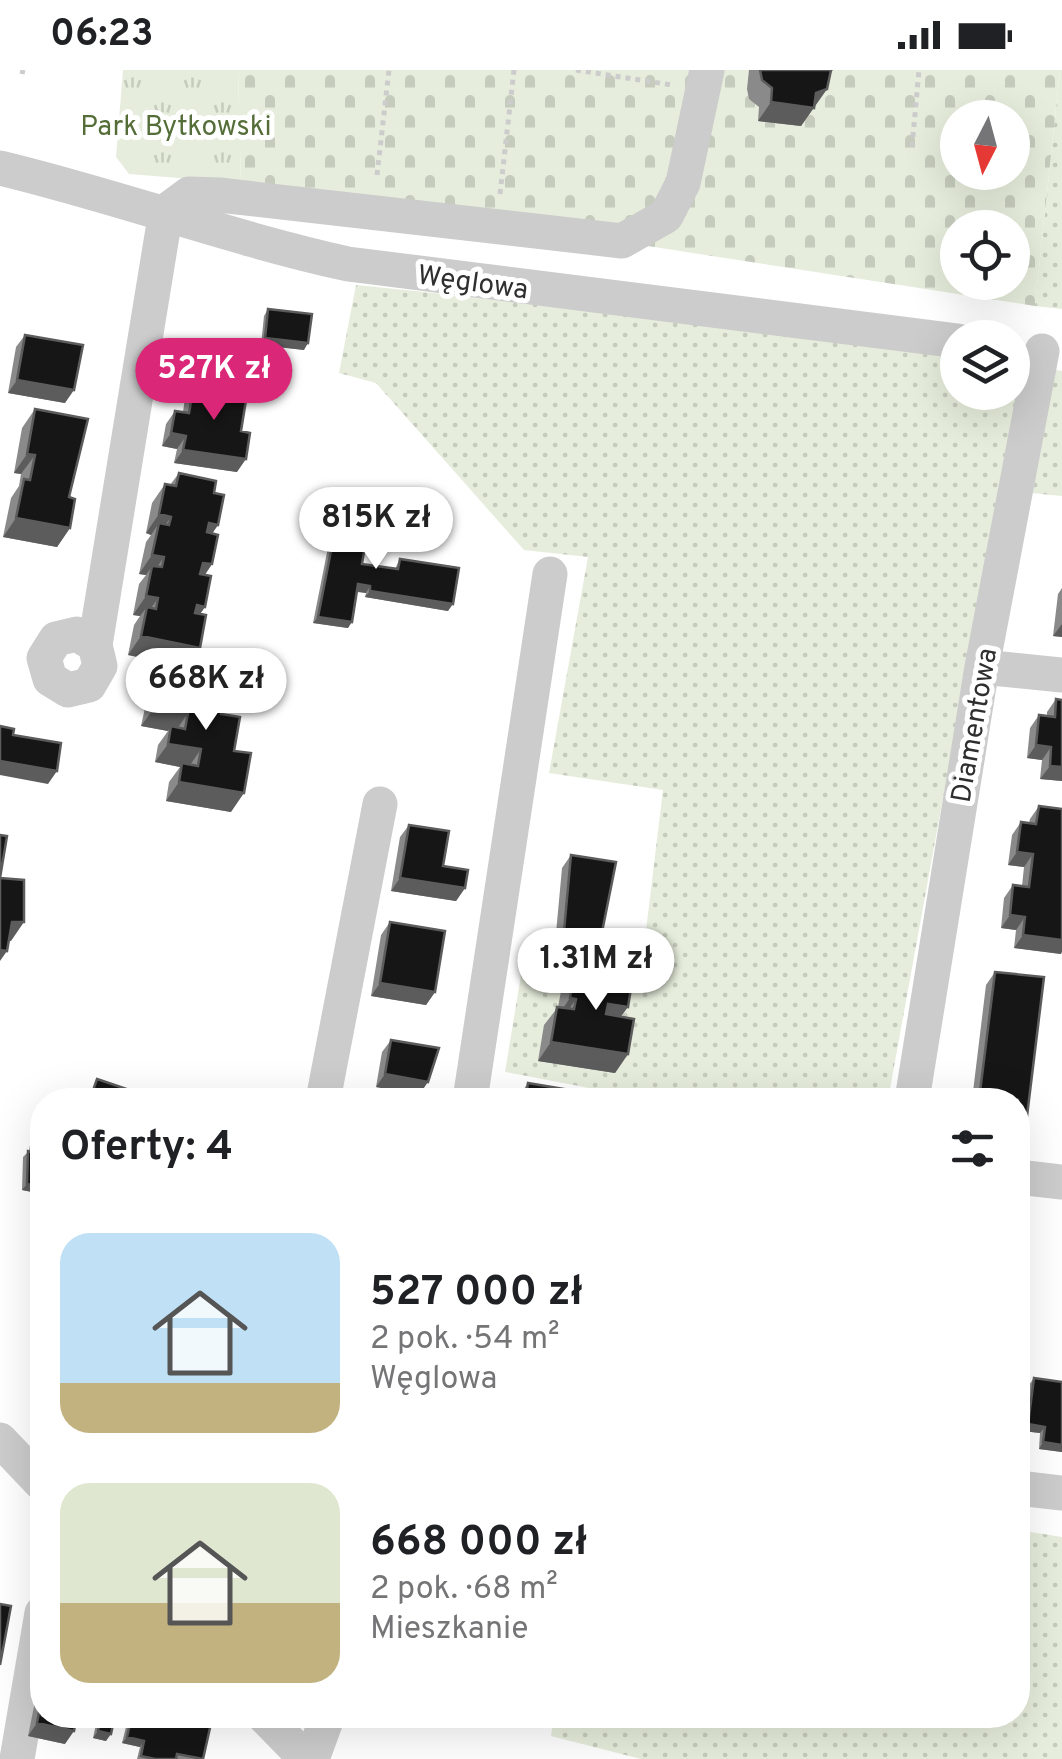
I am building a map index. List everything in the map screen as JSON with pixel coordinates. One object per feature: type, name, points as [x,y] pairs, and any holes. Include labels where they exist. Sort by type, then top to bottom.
[{"type":"street","points":[[95,646],[166,211],[189,194],[218,195],[622,241],[666,216],[683,183],[705,80]]},
{"type":"street","name":"Węglowa","points":[[0,168],[166,211],[272,247],[348,264],[940,340]]},
{"type":"street","name":"Diamentowa","points":[[914,1088],[982,667],[1039,350]]},
{"type":"street","points":[[472,1088],[550,574]]},
{"type":"street","points":[[982,667],[1062,674]]},
{"type":"street","points":[[325,1088],[380,804]]},
{"type":"street","points":[[1030,1178],[1062,1182]]},
{"type":"street","points":[[0,1440],[30,1471]]},
{"type":"street","points":[[1030,1489],[1062,1493]]},
{"type":"street","points":[[17,1759],[30,1683]]},
{"type":"street","points":[[277,1728],[309,1759],[322,1728]]},
{"type":"path","points":[[376,175],[389,70]]},
{"type":"path","points":[[500,197],[514,70]]},
{"type":"path","points":[[576,70],[705,80]]},
{"type":"path","points":[[912,147],[919,70]]},
{"type":"green space","name":"Park Bytkowski","points":[[123,70],[238,70],[241,183],[129,174],[116,157]]},
{"type":"green space","points":[[238,70],[1060,70],[1035,306],[996,300],[1030,300],[1030,210],[940,210],[940,291],[241,183]]},
{"type":"green space","points":[[1062,70],[1062,309],[1035,306]]},
{"type":"green space","points":[[356,285],[940,346],[940,410],[1030,410],[1030,364],[1062,371],[1062,496],[999,490],[890,1088],[589,1088],[505,1072],[523,963],[640,980],[663,790],[549,773],[588,557],[524,550],[376,383],[339,373]]},
{"type":"green space","points":[[1030,1532],[1062,1537],[1062,1759],[641,1759],[551,1736],[552,1728],[1030,1728]]},
{"type":"building","points":[[760,70],[831,70],[827,89],[816,93],[814,108],[771,102],[772,88],[762,80]]},
{"type":"building","points":[[268,309],[312,314],[308,343],[265,338]]},
{"type":"building","points":[[25,335],[83,345],[74,390],[17,380]]},
{"type":"building","points":[[194,385],[247,394],[241,431],[250,433],[246,459],[183,450],[186,436],[171,433],[175,411],[189,413]]},
{"type":"building","points":[[35,409],[88,419],[69,497],[75,499],[70,528],[16,518],[24,479],[30,480],[35,455],[27,454]]},
{"type":"building","points":[[179,473],[216,481],[214,493],[224,495],[218,525],[209,523],[207,532],[218,535],[212,564],[203,563],[200,574],[211,576],[205,607],[197,605],[195,613],[206,615],[200,648],[141,636],[147,607],[156,609],[158,598],[146,596],[152,566],[162,567],[164,557],[152,555],[159,523],[169,525],[171,517],[159,514],[165,484],[176,486]]},
{"type":"building","points":[[340,505],[371,509],[362,564],[398,569],[400,559],[459,568],[453,604],[370,591],[370,586],[358,584],[352,622],[318,617]]},
{"type":"building","points":[[176,671],[227,680],[221,714],[240,717],[234,751],[251,753],[244,793],[179,782],[182,763],[198,766],[201,749],[168,744],[171,726],[185,729],[188,713],[155,707],[158,689],[173,691]]},
{"type":"building","points":[[1056,699],[1062,700],[1062,767],[1050,766],[1051,747],[1036,745],[1039,715],[1055,717]]},
{"type":"building","points":[[0,726],[14,729],[13,735],[61,743],[57,771],[0,761]]},
{"type":"building","points":[[1039,806],[1062,809],[1062,940],[1023,935],[1025,917],[1010,915],[1013,885],[1029,887],[1031,871],[1033,854],[1017,852],[1021,822],[1036,824]]},
{"type":"building","points":[[409,825],[449,831],[443,866],[468,870],[465,888],[400,878]]},
{"type":"building","points":[[0,835],[7,836],[0,878]]},
{"type":"building","points":[[571,855],[616,862],[601,937],[564,931]]},
{"type":"building","points":[[0,878],[24,880],[24,922],[12,922],[7,951],[0,950]]},
{"type":"building","points":[[390,922],[445,931],[435,992],[380,983]]},
{"type":"building","points":[[575,967],[633,976],[628,1007],[608,1004],[606,1014],[634,1019],[628,1054],[551,1042],[557,1007],[574,1009],[576,999],[570,998]]},
{"type":"building","points":[[995,972],[1044,977],[1030,1091],[1030,1088],[980,1088]]},
{"type":"building","points":[[391,1040],[439,1048],[428,1082],[385,1074]]},
{"type":"building","points":[[97,1079],[124,1088],[94,1088]]},
{"type":"building","points":[[528,1083],[558,1088],[527,1088]]},
{"type":"building","points":[[30,1152],[30,1185],[27,1184]]},
{"type":"building","points":[[1034,1378],[1062,1382],[1062,1445],[1043,1442],[1045,1427],[1030,1424]]},
{"type":"building","points":[[0,1604],[11,1606],[0,1665]]},
{"type":"building","points":[[129,1728],[210,1728],[203,1759],[177,1754],[176,1759],[141,1756],[144,1741],[127,1737]]}]
